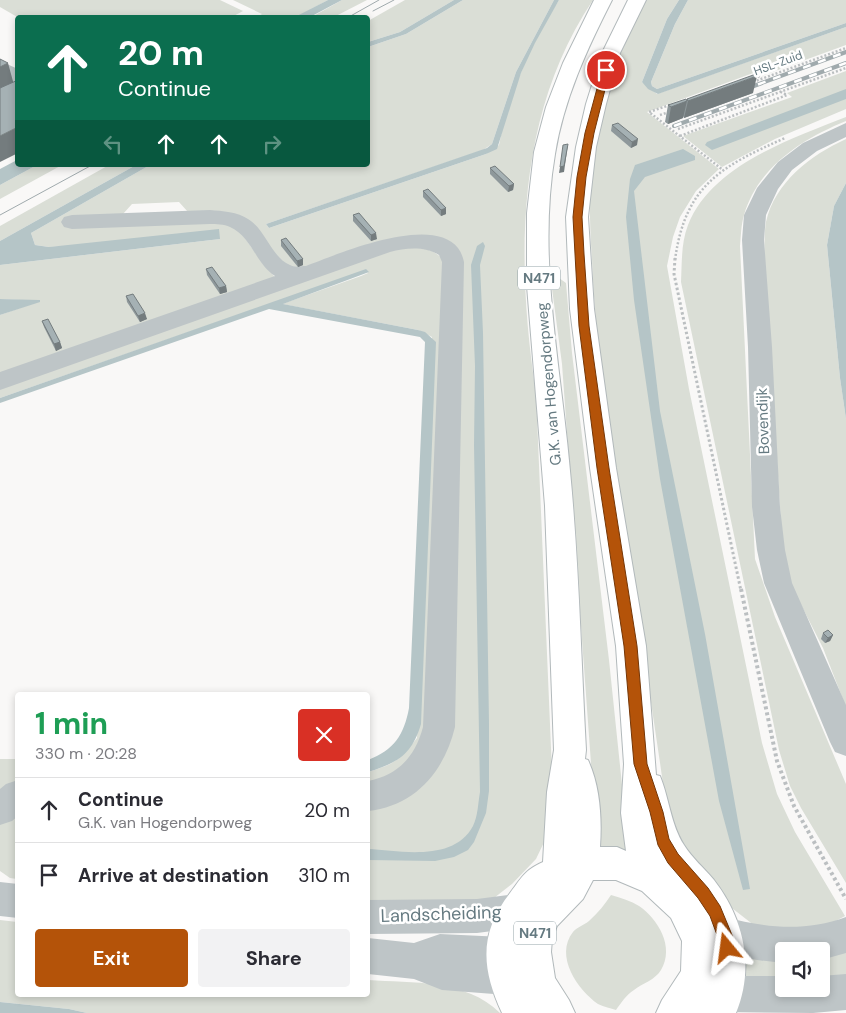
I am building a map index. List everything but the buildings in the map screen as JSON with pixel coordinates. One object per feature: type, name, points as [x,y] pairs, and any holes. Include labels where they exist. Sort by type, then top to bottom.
[{"type":"main road","name":"G.K. van Hogendorpweg","points":[[571,864],[564,792],[570,750],[557,470],[537,259],[537,216],[541,175],[558,100],[577,49],[603,0]]},
{"type":"main road","name":"N471","points":[[637,0],[611,54],[596,104],[585,154],[578,217],[582,309],[603,468],[630,646],[640,764],[638,813],[659,866]]},
{"type":"main road","points":[[571,864],[616,863],[659,866],[664,886],[711,932],[729,961],[720,1003]]},
{"type":"main road","name":"N471","points":[[514,964],[534,938],[545,914],[573,885],[571,864],[534,886],[522,899],[506,932],[514,964],[541,990],[556,1013]]},
{"type":"main road","points":[[675,1013],[684,1004],[698,977],[711,932]]},
{"type":"main road","points":[[514,964],[522,1013]]},
{"type":"street","points":[[0,67],[15,76]]},
{"type":"street","name":"Bovendijk","points":[[846,129],[810,147],[786,166],[768,188],[756,215],[753,240],[760,347],[766,507],[771,550],[778,583],[846,742]]},
{"type":"street","points":[[72,222],[210,217],[230,219],[247,229],[268,259],[281,271],[291,275],[311,272]]},
{"type":"street","points":[[0,380],[382,246],[405,242],[428,243],[444,248],[452,255],[439,727],[437,740],[431,753],[413,776],[401,786],[370,796]]},
{"type":"street","points":[[0,810],[15,798]]},
{"type":"street","points":[[0,899],[15,901]]},
{"type":"street","name":"Landscheiding","points":[[370,917],[476,916],[515,911]]},
{"type":"street","points":[[711,932],[789,947],[833,941],[846,935]]},
{"type":"street","points":[[370,956],[414,961],[442,972],[514,964]]},
{"type":"street","points":[[720,1003],[846,992]]},
{"type":"path","name":"HSL-Zuid","points":[[753,82],[846,48]]},
{"type":"path","name":"HSL-Zuid","points":[[678,129],[846,68]]},
{"type":"path","points":[[753,76],[756,74],[762,78]]},
{"type":"path","points":[[679,136],[787,95],[781,92]]},
{"type":"path","points":[[676,103],[649,112],[723,170]]},
{"type":"path","points":[[660,115],[675,110]]},
{"type":"shaded area","points":[[0,0],[220,0],[243,11],[236,15],[15,16],[0,7]]},
{"type":"shaded area","points":[[233,0],[328,0],[300,15],[260,15],[262,14]]},
{"type":"shaded area","points":[[328,0],[342,0],[314,15],[299,15]]},
{"type":"shaded area","points":[[342,0],[367,0],[338,15],[315,15]]},
{"type":"shaded area","points":[[405,0],[454,0],[400,32],[370,41],[370,20]]},
{"type":"shaded area","points":[[454,0],[463,0],[406,34],[370,46],[370,41],[400,32]]},
{"type":"shaded area","points":[[463,0],[554,0],[516,72],[492,144],[483,150],[266,224],[269,228],[486,154],[499,145],[503,126],[522,70],[530,51],[559,0],[593,0],[567,45],[548,92],[535,141],[528,191],[525,241],[526,293],[536,394],[553,795],[547,836],[536,859],[512,884],[494,898],[449,907],[370,903],[370,802],[419,782],[459,255],[430,238],[310,268],[283,266],[249,222],[188,212],[179,202],[132,204],[123,214],[209,221],[237,227],[274,276],[274,280],[0,377],[0,315],[40,301],[0,299],[0,265],[220,239],[49,247],[35,245],[31,233],[146,167],[370,167],[370,46],[406,34]]},
{"type":"shaded area","points":[[554,0],[559,0],[521,73],[497,149],[269,228],[266,224],[487,148],[492,144],[516,72]]},
{"type":"shaded area","points":[[647,0],[679,0],[667,19],[642,82],[657,94],[846,27],[846,45],[761,76],[756,72],[647,112],[719,169],[696,191],[680,217],[673,237],[667,266],[689,389],[762,743],[777,794],[795,832],[845,916],[830,924],[793,937],[755,926],[728,905],[700,870],[668,820],[611,447],[596,322],[590,217],[591,175],[603,107],[617,62]]},
{"type":"shaded area","points":[[679,0],[688,0],[675,24],[651,82],[652,86],[657,89],[846,23],[846,27],[658,94],[648,89],[642,82],[667,19]]},
{"type":"shaded area","points":[[688,0],[846,0],[846,23],[657,89],[652,86],[651,82],[675,24]]},
{"type":"shaded area","points":[[846,71],[846,109],[775,139],[722,167],[683,136],[792,97],[787,93]]},
{"type":"shaded area","points":[[846,89],[846,99],[712,150],[705,145],[707,142]]},
{"type":"shaded area","points":[[846,117],[846,121],[798,146],[771,169],[751,198],[743,219],[740,246],[755,559],[775,617],[846,784],[846,883],[801,808],[790,786],[779,750],[681,282],[683,246],[688,225],[699,204],[715,186],[734,170],[755,157],[778,145]]},
{"type":"shaded area","points":[[846,139],[846,183],[834,206],[827,245],[840,378],[846,419],[846,707],[823,648],[790,583],[783,554],[764,256],[766,222],[777,194],[786,182],[808,162]]},
{"type":"shaded area","points":[[683,149],[695,156],[695,160],[645,177],[634,191],[660,411],[705,634],[750,889],[743,890],[719,801],[660,479],[634,300],[626,217],[630,179],[635,165]]},
{"type":"shaded area","points":[[15,161],[15,167],[33,167],[0,185],[0,169]]},
{"type":"shaded area","points":[[33,167],[58,167],[0,199],[0,185]]},
{"type":"shaded area","points":[[105,167],[132,167],[0,241],[0,226]]},
{"type":"shaded area","points":[[132,167],[146,167],[31,233],[35,245],[49,247],[219,229],[220,239],[0,265],[0,241]]},
{"type":"shaded area","points":[[846,183],[846,419],[840,378],[827,245],[834,206]]},
{"type":"shaded area","points":[[483,242],[485,246],[480,265],[483,333],[489,723],[489,791],[486,813],[474,842],[468,850],[454,857],[435,861],[370,860],[370,849],[426,852],[440,850],[453,845],[464,837],[473,826],[477,814],[480,792],[474,445],[475,366],[471,265],[477,246]]},
{"type":"shaded area","points":[[400,247],[430,250],[440,256],[444,261],[434,702],[413,762],[370,784],[370,771],[396,761],[417,738],[432,337],[418,330],[282,304],[361,276],[368,273],[366,270],[0,398],[0,384]]},
{"type":"shaded area","points":[[366,269],[369,272],[283,304],[418,330],[425,332],[436,342],[421,724],[408,750],[395,761],[370,771],[370,759],[385,751],[401,734],[409,708],[425,342],[420,337],[269,309],[0,403],[0,398]]},
{"type":"shaded area","points":[[559,278],[566,283],[572,353],[609,660],[629,852],[597,846],[562,364],[551,281]]},
{"type":"shaded area","points":[[0,299],[40,300],[40,302],[0,315]]},
{"type":"shaded area","points":[[0,759],[15,759],[15,790],[0,801]]},
{"type":"shaded area","points":[[15,806],[15,879],[10,878],[0,871],[0,821]]},
{"type":"shaded area","points":[[611,895],[639,906],[652,918],[662,934],[666,952],[661,970],[652,979],[629,994],[616,1010],[598,1004],[583,990],[571,972],[567,962],[566,951],[568,941],[573,932],[592,918]]},
{"type":"shaded area","points":[[0,920],[15,922],[15,997],[370,997],[370,980],[420,983],[455,988],[486,1002],[500,1013],[87,1013],[69,1009],[0,1002]]},
{"type":"shaded area","points":[[846,949],[846,977],[830,981],[830,952]]},
{"type":"shaded area","points":[[745,957],[775,957],[775,984],[746,984]]},
{"type":"shaded area","points":[[0,1002],[69,1009],[87,1013],[0,1013]]},
{"type":"tram line","points":[[352,15],[379,0]]},
{"type":"tram line","points":[[373,11],[394,0]]},
{"type":"tram line","points":[[0,215],[88,167]]},
{"type":"railway","points":[[743,90],[846,52]]},
{"type":"railway","points":[[674,126],[846,63]]},
{"type":"route","points":[[606,70],[586,147],[578,217],[579,254],[584,326],[630,646],[640,764],[656,812],[662,840],[673,858],[703,893],[715,912],[725,935],[727,948]]}]
